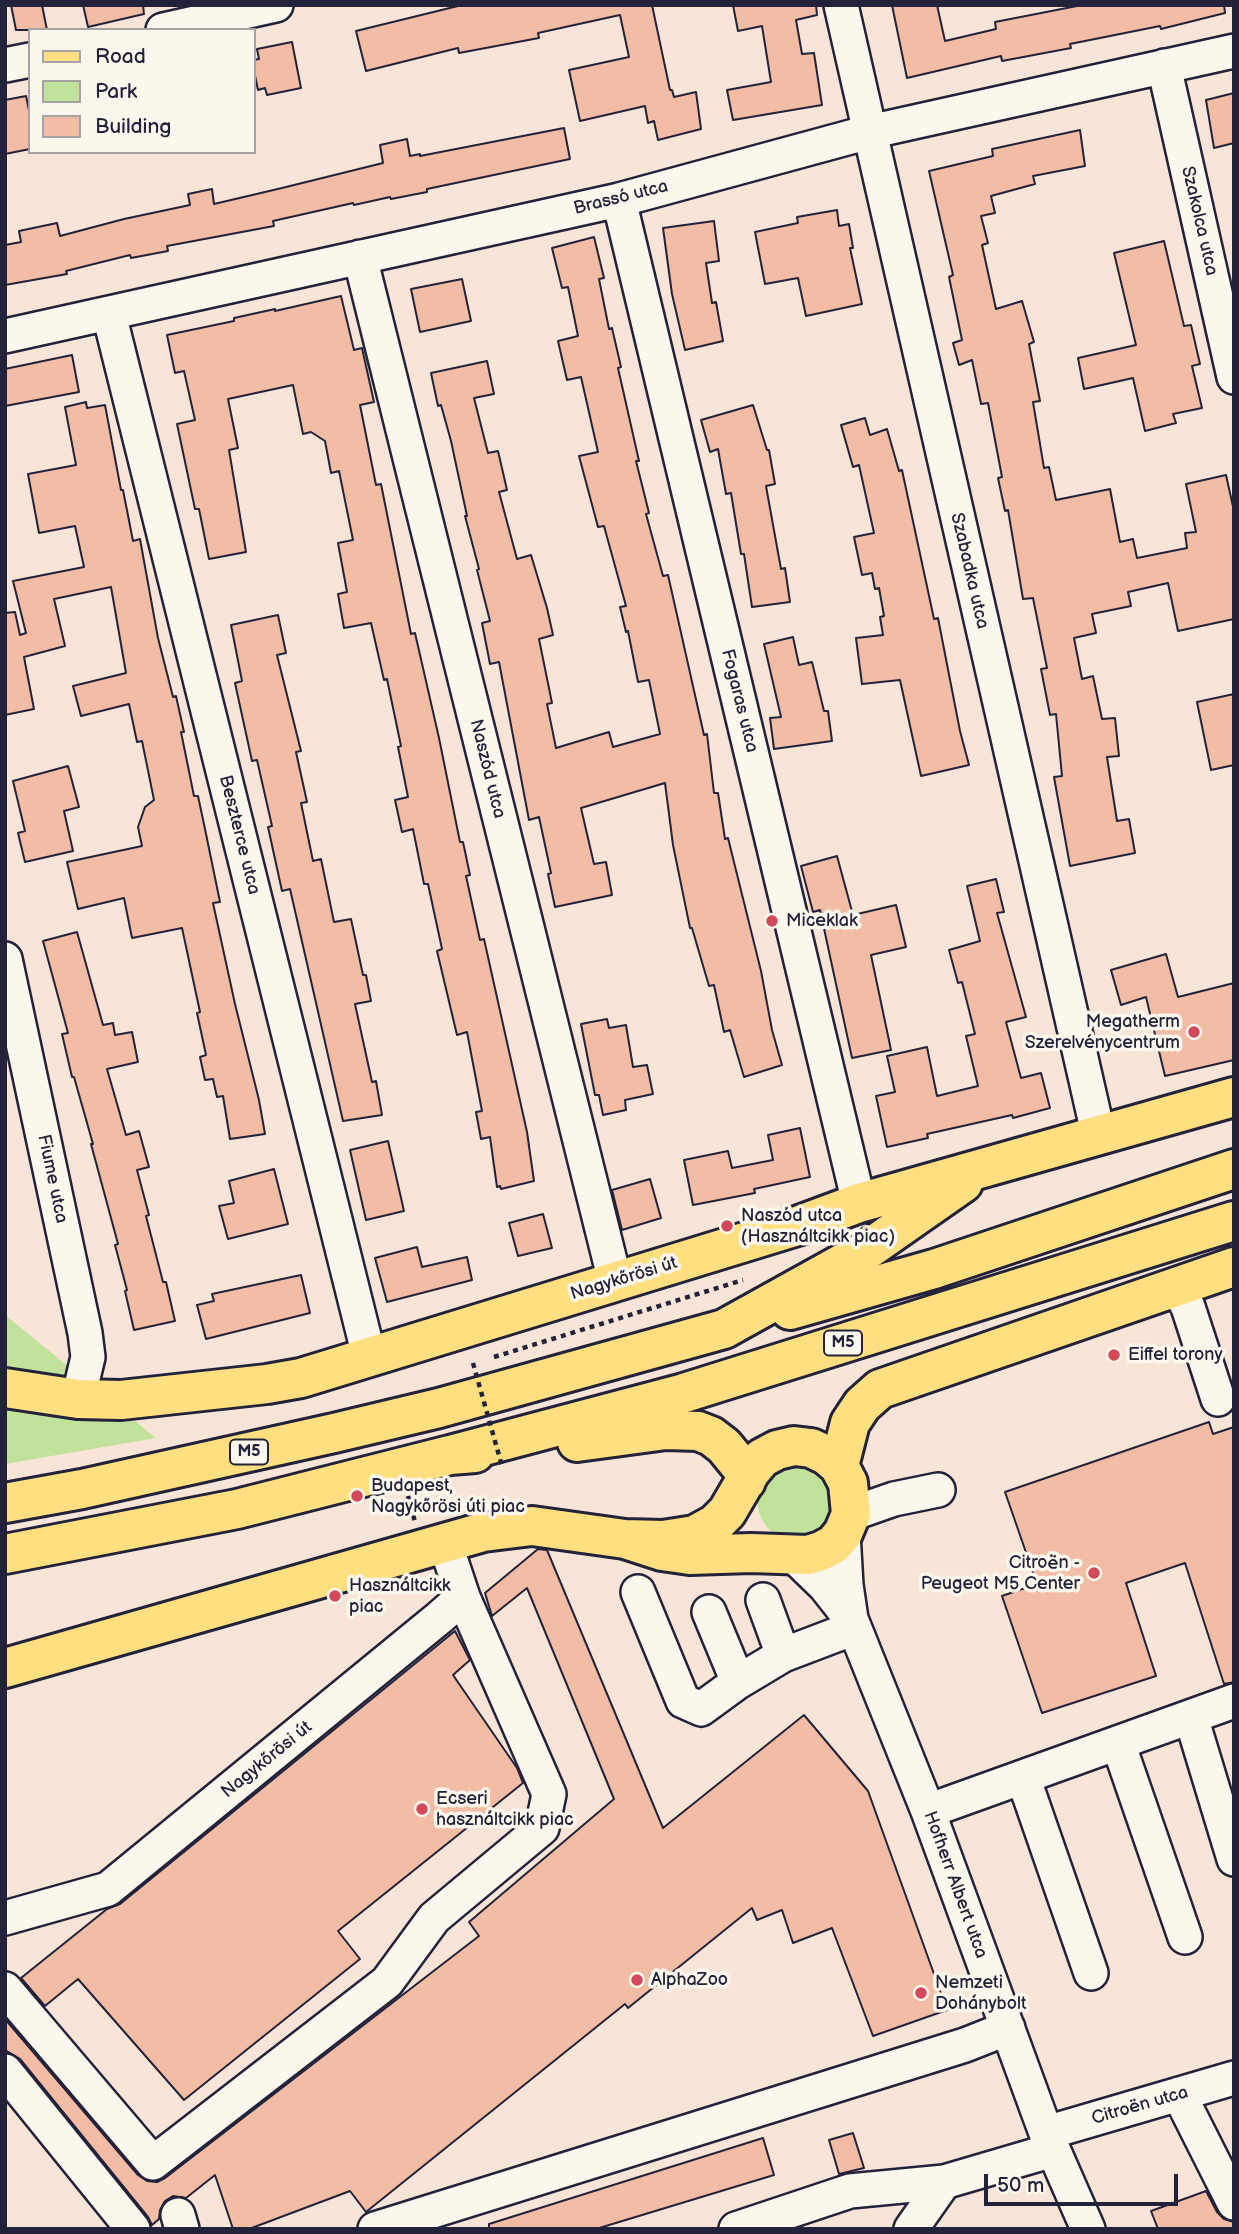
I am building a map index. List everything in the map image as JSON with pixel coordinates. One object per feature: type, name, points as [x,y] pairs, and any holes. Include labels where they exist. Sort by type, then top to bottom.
[{"type":"main road","name":"Nagykőrösi út","points":[[5,1388],[78,1399],[121,1400],[301,1378],[797,1226],[859,1203],[1234,1097]]},
{"type":"main road","points":[[724,1329],[870,1248],[986,1167]]},
{"type":"main road","name":"M5","points":[[5,1503],[82,1489],[439,1408],[934,1269],[1234,1169]]},
{"type":"main road","name":"M5","points":[[5,1555],[237,1509],[684,1393],[1234,1221]]},
{"type":"main road","points":[[839,1466],[850,1423],[862,1405],[880,1389],[1234,1267]]},
{"type":"main road","points":[[450,1455],[683,1429],[698,1431],[711,1436],[724,1446],[742,1468],[745,1484],[742,1508],[750,1530],[758,1540],[787,1555]]},
{"type":"main road","points":[[5,1668],[483,1532],[532,1525],[625,1539],[663,1540],[695,1535],[715,1524],[727,1512],[762,1458],[777,1450],[794,1446],[818,1451],[839,1466],[848,1483],[847,1524],[834,1544],[821,1551],[787,1555],[690,1555],[662,1551],[625,1539]]},
{"type":"street","points":[[172,28],[276,5]]},
{"type":"street","name":"Szabadka utca","points":[[841,5],[1099,1137]]},
{"type":"street","name":"Brassó utca","points":[[5,335],[619,200],[869,132],[1234,51]]},
{"type":"street","points":[[5,65],[28,60]]},
{"type":"street","name":"Szakolca utca","points":[[1164,66],[1234,377]]},
{"type":"street","name":"Fogaras utca","points":[[619,200],[859,1203]]},
{"type":"street","name":"Naszód utca","points":[[360,257],[615,1281]]},
{"type":"street","name":"Beszterce utca","points":[[109,314],[369,1356]]},
{"type":"street","name":"Fiume utca","points":[[5,959],[85,1333],[88,1357],[78,1399]]},
{"type":"street","points":[[1178,1288],[1188,1307],[1218,1399]]},
{"type":"street","points":[[847,1524],[894,1500],[938,1490]]},
{"type":"street","name":"Hofherr Albert utca","points":[[847,1524],[846,1585],[852,1623],[928,1811],[1049,2142],[1088,2229]]},
{"type":"street","points":[[5,1989],[153,2163],[387,1982],[434,1918],[542,1828],[549,1794],[463,1597],[445,1543]]},
{"type":"street","name":"Hofherr Albert utca","points":[[787,1555],[825,1586],[852,1623]]},
{"type":"street","points":[[638,1592],[684,1701],[701,1709],[738,1682],[783,1655],[852,1623]]},
{"type":"street","name":"Nagykőrösi út","points":[[5,1918],[108,1889],[463,1597]]},
{"type":"street","points":[[763,1600],[783,1655]]},
{"type":"street","points":[[709,1612],[738,1682]]},
{"type":"street","points":[[928,1811],[1234,1701]]},
{"type":"street","points":[[1191,1717],[1234,1859]]},
{"type":"street","points":[[1118,1743],[1185,1937]]},
{"type":"street","points":[[1023,1777],[1091,1973]]},
{"type":"street","points":[[375,2229],[965,2045],[1008,2028]]},
{"type":"street","points":[[5,2071],[133,2229]]},
{"type":"street","name":"Citroën utca","points":[[736,2229],[850,2192],[944,2182],[1179,2094],[1229,2089]]},
{"type":"street","points":[[1179,2094],[1234,2203]]},
{"type":"street","points":[[911,2229],[944,2182]]},
{"type":"path","points":[[486,1359],[591,1327]]},
{"type":"path","points":[[473,1363],[502,1466]]},
{"type":"green space","points":[[5,1315],[156,1438],[5,1464]]},
{"type":"green space","points":[[802,1460],[834,1482],[833,1520],[814,1538],[775,1535],[765,1525],[759,1513],[759,1487],[766,1475]]},
{"type":"building","points":[[11,5],[42,5],[47,28],[16,30]]},
{"type":"building","points":[[83,5],[143,5],[144,14],[88,27]]},
{"type":"building","points":[[462,5],[652,5],[670,90],[674,97],[696,92],[701,129],[658,140],[654,121],[648,123],[645,106],[580,121],[569,70],[629,57],[620,15],[538,33],[539,38],[459,53],[458,48],[366,71],[356,31]]},
{"type":"building","points":[[733,5],[816,5],[817,15],[796,20],[802,54],[814,53],[822,105],[733,120],[727,90],[771,82],[762,26],[738,31]]},
{"type":"building","points":[[892,5],[937,5],[945,41],[996,29],[995,22],[1082,5],[1224,5],[1225,13],[1161,29],[1160,26],[1070,44],[1071,48],[1002,61],[1001,56],[907,78]]},
{"type":"building","points":[[292,42],[301,88],[267,95],[265,88],[258,90],[257,49]]},
{"type":"building","points":[[1234,93],[1234,143],[1214,148],[1206,100]]},
{"type":"building","points":[[26,96],[28,149],[5,154],[5,100]]},
{"type":"building","points":[[564,128],[570,159],[427,189],[427,192],[354,205],[353,203],[273,221],[274,226],[167,246],[168,251],[131,258],[130,255],[66,271],[67,274],[5,285],[5,245],[21,242],[19,231],[57,223],[60,236],[190,205],[188,194],[212,189],[214,204],[282,188],[383,163],[380,145],[407,139],[410,156],[420,156]]},
{"type":"building","points":[[1080,130],[1085,166],[1033,176],[1035,184],[991,196],[995,213],[981,216],[988,243],[982,245],[996,309],[1022,301],[1034,342],[1029,344],[1040,401],[1033,402],[1044,468],[1049,467],[1056,500],[1110,489],[1120,542],[1133,539],[1137,558],[1187,548],[1185,533],[1196,532],[1186,484],[1226,475],[1234,511],[1234,619],[1178,631],[1168,583],[1128,592],[1131,606],[1092,614],[1096,633],[1074,638],[1082,679],[1093,676],[1102,719],[1115,718],[1119,756],[1107,757],[1117,821],[1129,819],[1135,853],[1070,866],[1054,777],[1062,776],[1056,714],[1050,715],[1041,669],[1047,668],[1033,598],[1023,599],[1008,510],[1005,511],[998,478],[1002,477],[988,403],[981,404],[972,360],[959,365],[953,343],[962,340],[949,277],[953,275],[929,171],[993,156],[992,149]]},
{"type":"building","points":[[837,210],[839,226],[849,224],[853,248],[850,248],[862,304],[806,316],[798,278],[765,284],[755,232],[798,223],[797,217]]},
{"type":"building","points":[[714,221],[719,261],[706,263],[712,303],[716,302],[723,341],[685,350],[672,294],[663,228]]},
{"type":"building","points":[[594,237],[604,278],[599,279],[609,329],[612,328],[621,367],[618,368],[649,513],[646,514],[663,576],[668,575],[704,735],[707,734],[714,793],[718,793],[725,839],[728,838],[782,1065],[744,1077],[730,1030],[724,1032],[714,985],[709,986],[690,928],[673,845],[665,783],[581,808],[594,864],[606,862],[612,895],[555,907],[539,817],[529,820],[499,662],[490,664],[482,623],[490,621],[465,516],[451,441],[441,405],[438,406],[431,373],[487,361],[494,394],[474,398],[488,453],[498,451],[507,490],[499,492],[517,559],[531,555],[547,608],[553,635],[539,639],[552,703],[547,704],[556,748],[609,732],[613,747],[660,734],[649,680],[638,682],[628,631],[626,632],[620,607],[626,606],[604,526],[598,527],[579,456],[598,452],[581,377],[567,380],[558,341],[578,336],[568,287],[562,288],[552,248]]},
{"type":"building","points":[[1164,241],[1184,326],[1191,325],[1200,364],[1192,366],[1202,408],[1173,414],[1176,423],[1145,431],[1133,378],[1084,389],[1078,358],[1136,345],[1114,253]]},
{"type":"building","points":[[462,279],[471,321],[420,332],[411,289]]},
{"type":"building","points":[[341,296],[354,350],[362,348],[374,402],[360,405],[376,485],[381,484],[411,634],[415,633],[460,842],[463,842],[470,875],[466,876],[480,940],[484,939],[527,1132],[534,1181],[501,1189],[500,1186],[497,1187],[490,1137],[481,1139],[476,1112],[482,1111],[467,1032],[457,1035],[437,951],[442,949],[428,884],[424,884],[413,829],[402,832],[395,800],[408,797],[387,679],[384,680],[371,623],[344,628],[338,594],[347,592],[338,543],[353,540],[339,471],[331,473],[325,441],[311,432],[303,434],[293,385],[228,399],[238,448],[229,450],[246,552],[209,559],[177,424],[195,420],[184,371],[175,373],[167,335]]},
{"type":"building","points":[[72,355],[79,392],[5,406],[5,369]]},
{"type":"building","points":[[86,402],[87,408],[105,405],[133,541],[140,539],[158,638],[173,697],[176,696],[194,796],[198,796],[205,829],[220,902],[213,903],[265,1134],[230,1139],[223,1096],[217,1097],[213,1079],[205,1080],[200,1057],[206,1055],[197,1013],[200,1012],[182,928],[132,938],[124,898],[78,909],[67,862],[142,846],[138,827],[145,807],[154,800],[142,741],[137,742],[129,704],[81,716],[73,686],[126,673],[111,587],[54,599],[65,646],[24,657],[34,709],[5,715],[5,613],[15,612],[20,635],[26,633],[13,581],[84,567],[75,526],[39,533],[28,474],[76,465],[65,407]]},
{"type":"building","points":[[753,405],[769,450],[775,484],[766,486],[781,569],[785,568],[790,602],[752,607],[731,493],[726,494],[718,449],[710,452],[701,420]]},
{"type":"building","points":[[865,418],[870,435],[887,429],[899,471],[902,470],[934,619],[938,618],[969,765],[921,776],[900,680],[862,684],[856,638],[883,635],[880,617],[884,616],[879,588],[875,589],[872,573],[862,575],[854,537],[874,533],[859,465],[853,467],[841,425]]},
{"type":"building","points":[[278,615],[286,653],[277,655],[301,751],[296,752],[307,802],[301,803],[313,861],[321,859],[334,922],[351,919],[371,1001],[355,1004],[372,1082],[376,1081],[382,1115],[343,1121],[290,889],[282,891],[268,827],[272,826],[257,760],[252,761],[235,683],[242,681],[231,625]]},
{"type":"building","points":[[793,637],[799,665],[812,662],[824,711],[828,711],[832,741],[774,749],[770,718],[781,717],[764,644]]},
{"type":"building","points":[[1234,694],[1234,765],[1211,770],[1197,702]]},
{"type":"building","points":[[68,766],[79,807],[64,811],[73,851],[25,862],[18,833],[25,831],[13,781]]},
{"type":"building","points":[[837,856],[853,915],[896,905],[906,947],[871,955],[891,1050],[852,1058],[820,910],[813,912],[801,866]]},
{"type":"building","points":[[996,879],[1004,912],[997,913],[1026,1017],[1006,1022],[1021,1078],[1041,1073],[1050,1108],[1013,1118],[1012,1115],[927,1134],[928,1138],[887,1147],[876,1096],[895,1092],[887,1056],[927,1047],[937,1096],[978,1086],[966,1036],[975,1034],[962,982],[958,983],[949,950],[980,941],[967,886]]},
{"type":"building","points":[[77,932],[103,1025],[113,1023],[115,1035],[132,1032],[138,1062],[107,1069],[126,1135],[139,1131],[149,1167],[137,1170],[149,1215],[146,1216],[175,1321],[134,1330],[115,1245],[118,1244],[93,1144],[72,1077],[62,1034],[68,1033],[43,941]]},
{"type":"building","name":"Megatherm Szerelvénycentrum","points":[[1166,954],[1178,997],[1234,983],[1234,1060],[1165,1076],[1146,997],[1121,1005],[1111,970]]},
{"type":"building","points":[[607,1019],[609,1028],[626,1025],[633,1067],[647,1065],[653,1094],[625,1100],[626,1110],[603,1115],[599,1095],[595,1095],[581,1024]]},
{"type":"building","points":[[800,1128],[810,1177],[754,1189],[755,1193],[693,1205],[684,1160],[728,1151],[732,1168],[773,1160],[768,1135]]},
{"type":"building","points":[[388,1141],[404,1211],[366,1220],[350,1150]]},
{"type":"building","points":[[274,1169],[288,1224],[228,1239],[219,1206],[234,1203],[229,1181]]},
{"type":"building","points":[[650,1179],[661,1218],[622,1230],[612,1190]]},
{"type":"building","points":[[543,1214],[552,1248],[518,1256],[509,1223]]},
{"type":"building","points":[[417,1247],[422,1267],[467,1257],[472,1280],[387,1302],[375,1258]]},
{"type":"building","points":[[301,1275],[310,1313],[206,1339],[197,1305],[214,1301],[212,1294]]},
{"type":"building","name":"Citroën - Peugeot M5 Center","points":[[1209,1422],[1213,1434],[1234,1427],[1234,1682],[1224,1684],[1185,1563],[1126,1583],[1156,1676],[1042,1713],[1002,1596],[1037,1584],[1005,1492]]},
{"type":"building","points":[[538,1549],[547,1550],[663,1828],[804,1715],[868,1791],[947,2010],[873,2036],[832,1928],[793,1943],[782,1910],[757,1920],[752,1908],[628,2008],[625,2004],[366,2212],[350,2191],[249,2229],[233,2229],[215,2175],[186,2198],[173,2196],[165,2201],[159,2219],[152,2225],[20,2059],[5,2050],[5,2019],[138,2175],[147,2181],[157,2182],[479,1936],[469,1922],[614,1799],[527,1588],[492,1616],[485,1593]]},
{"type":"building","points":[[455,1631],[470,1660],[453,1675],[517,1768],[523,1783],[338,1931],[360,1959],[184,2100],[78,1979],[45,2006],[21,1978],[107,1909],[120,1904]]},
{"type":"building","points":[[853,2133],[864,2168],[839,2174],[829,2140]]},
{"type":"building","points":[[763,2138],[774,2175],[596,2229],[489,2229],[489,2224]]},
{"type":"building","points":[[1206,2191],[1217,2212],[1224,2219],[1234,2222],[1234,2229],[1158,2229],[1151,2211]]},
{"type":"place","name":"Miceklak","points":[[772,921]]},
{"type":"place","name":"Megatherm Szerelvénycentrum","points":[[1194,1032]]},
{"type":"place","name":"Naszód utca (Használtcikk piac)","points":[[727,1226]]},
{"type":"place","name":"Eiffel torony","points":[[1114,1355]]},
{"type":"place","name":"Budapest, Nagykőrösi úti piac","points":[[357,1496]]},
{"type":"place","name":"Citroën - Peugeot M5 Center","points":[[1094,1573]]},
{"type":"place","name":"Használtcikk piac","points":[[335,1596]]},
{"type":"place","name":"Ecseri használtcikk piac","points":[[422,1809]]},
{"type":"place","name":"AlphaZoo","points":[[637,1980]]},
{"type":"place","name":"Nemzeti Dohánybolt","points":[[921,1993]]}]
